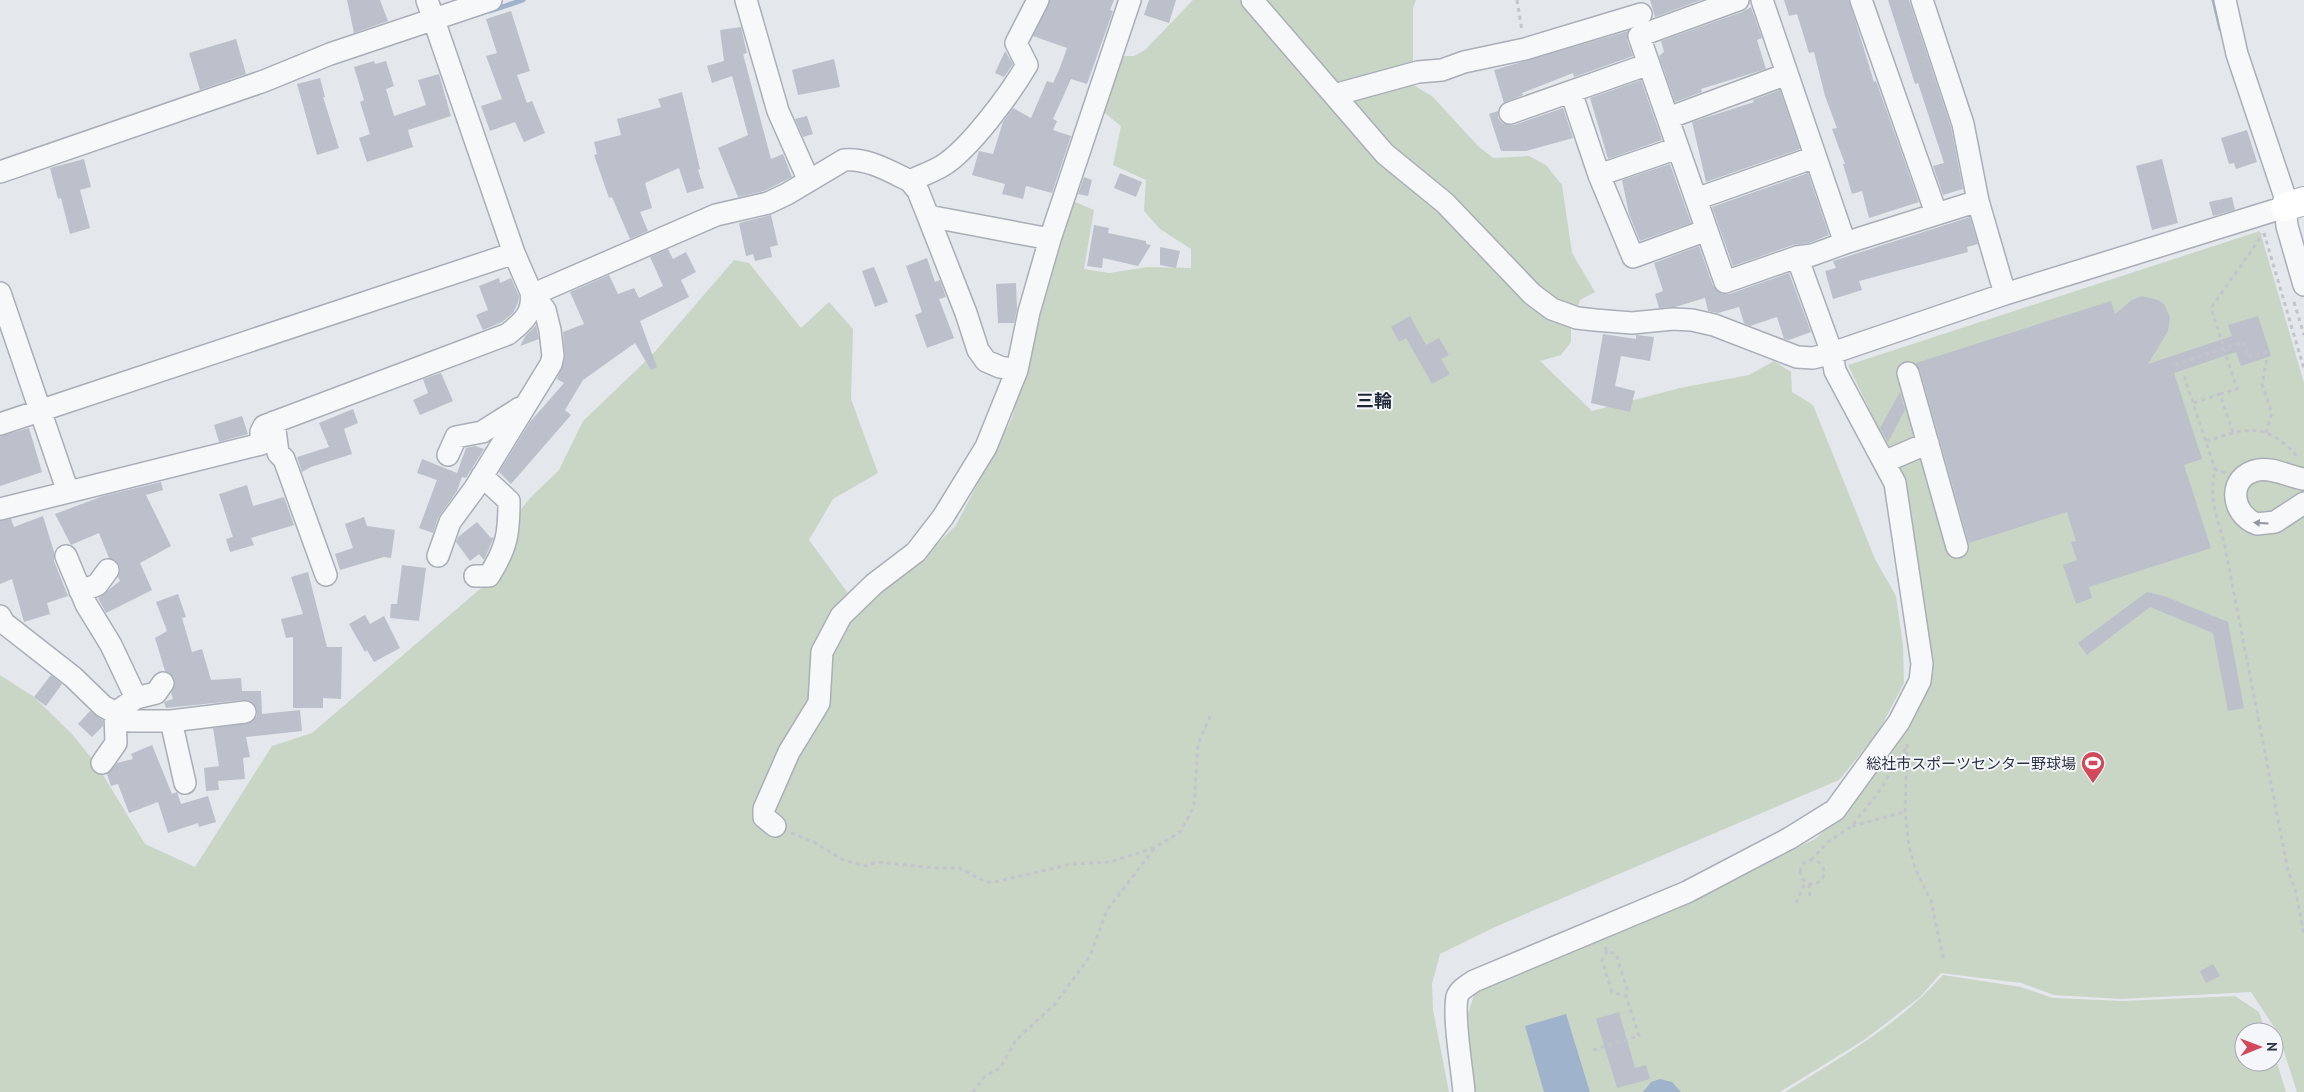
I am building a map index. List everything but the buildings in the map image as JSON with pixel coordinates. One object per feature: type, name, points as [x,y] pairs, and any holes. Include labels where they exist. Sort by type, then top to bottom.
[{"type":"street","points":[[0,172],[264,82],[330,54],[491,0]]},
{"type":"street","points":[[746,0],[778,111],[809,181]]},
{"type":"street","points":[[910,181],[942,166],[963,150],[1018,80],[1027,65],[1016,43],[1038,0]]},
{"type":"street","points":[[775,826],[764,817],[764,809],[789,752],[819,703],[822,652],[841,616],[874,584],[916,552],[932,531],[986,447],[1005,403],[1017,370],[1029,312],[1050,240],[1130,0]]},
{"type":"street","points":[[1252,0],[1385,154],[1445,203],[1532,294],[1552,309],[1577,318],[1632,323],[1673,319],[1692,320],[1714,325],[1797,357],[1813,358],[2005,294],[2294,204]]},
{"type":"street","points":[[1334,95],[1418,72],[1442,70],[1464,62],[1525,49],[1642,16],[1738,0]]},
{"type":"street","points":[[1762,0],[1845,243]]},
{"type":"street","points":[[1860,0],[1936,214]]},
{"type":"street","points":[[1922,0],[1963,124],[1978,201],[2005,294]]},
{"type":"street","points":[[2224,0],[2237,54],[2284,194],[2294,204]]},
{"type":"street","points":[[1642,16],[1639,36],[1725,282],[1797,256],[1812,255],[1978,201]]},
{"type":"street","points":[[433,19],[514,253],[531,292],[545,310],[553,356],[551,364],[482,476],[450,522],[438,556]]},
{"type":"street","points":[[1510,113],[1649,64]]},
{"type":"street","points":[[1668,118],[1787,74]]},
{"type":"street","points":[[1571,92],[1599,175],[1633,257],[1707,230]]},
{"type":"street","points":[[1599,175],[1678,148]]},
{"type":"street","points":[[1696,199],[1815,157]]},
{"type":"street","points":[[531,292],[541,291],[716,215],[768,203],[844,160],[855,159],[870,163],[910,181],[918,191],[966,313],[978,350],[999,379],[1005,403]]},
{"type":"street","points":[[2294,204],[2286,226],[2304,285]]},
{"type":"street","points":[[928,216],[1050,240]]},
{"type":"street","points":[[0,424],[514,253]]},
{"type":"street","points":[[1464,1092],[1457,1016],[1458,996],[1474,981],[1694,888],[1790,838],[1835,810],[1894,728],[1920,681],[1922,664],[1895,483],[1835,371],[1832,353],[1797,256]]},
{"type":"street","points":[[0,509],[261,444],[261,432],[264,426],[508,334],[528,316],[532,300],[531,292]]},
{"type":"street","points":[[0,293],[68,492]]},
{"type":"street","points":[[986,361],[1000,367],[1017,370]]},
{"type":"street","points":[[1908,373],[1957,547]]},
{"type":"street","points":[[448,455],[456,437],[482,432],[525,405]]},
{"type":"street","points":[[274,422],[278,453],[284,459],[326,575]]},
{"type":"street","points":[[1884,462],[1928,442]]},
{"type":"street","points":[[2302,469],[2262,470],[2249,474],[2241,480],[2236,495],[2237,505],[2241,514],[2251,522],[2268,524],[2304,503]]},
{"type":"street","points":[[476,576],[489,576],[503,554],[509,530],[509,500],[482,476]]},
{"type":"street","points":[[66,556],[86,604],[111,645],[136,698]]},
{"type":"street","points":[[80,590],[98,585],[108,570]]},
{"type":"street","points":[[0,616],[4,623],[73,677],[103,706],[130,722],[171,720],[245,712]]},
{"type":"street","points":[[114,713],[136,698],[156,693],[163,683]]},
{"type":"street","points":[[102,763],[116,743],[114,713]]},
{"type":"street","points":[[171,720],[185,783]]},
{"type":"path","points":[[1517,0],[1525,49]]},
{"type":"path","points":[[2194,403],[2237,389],[2210,308],[2264,233],[2294,204]]},
{"type":"path","points":[[2264,233],[2304,369]]},
{"type":"path","points":[[2174,365],[2243,342],[2248,357],[2265,352],[2267,358],[2262,384],[2272,413],[2266,433]]},
{"type":"path","points":[[2184,376],[2215,469],[2211,488],[2215,513],[2224,542],[2288,871],[2296,892],[2304,935]]},
{"type":"path","points":[[2220,394],[2233,433]]},
{"type":"path","points":[[2206,441],[2233,433],[2252,430],[2266,433],[2279,438],[2302,469]]},
{"type":"path","points":[[2215,469],[2241,480]]},
{"type":"path","points":[[775,826],[814,842],[843,860],[865,866],[877,862],[936,868],[960,868],[986,882],[995,882],[1072,864],[1110,862],[1154,848],[1180,832],[1194,807],[1198,744],[1212,712]]},
{"type":"path","points":[[1894,728],[1907,742],[1905,812],[1909,846],[1916,868],[1932,901],[1944,961]]},
{"type":"path","points":[[1852,826],[1905,812]]},
{"type":"path","points":[[973,1092],[984,1076],[1000,1068],[1016,1040],[1055,1004],[1090,956],[1107,910],[1154,848]]},
{"type":"path","points":[[1807,884],[1817,884],[1824,874],[1823,866],[1817,861],[1809,860],[1802,864],[1799,872],[1807,884],[1810,899]]},
{"type":"path","points":[[1796,903],[1807,884]]},
{"type":"path","points":[[1599,929],[1607,951],[1602,960],[1612,992],[1626,996]]},
{"type":"path","points":[[1593,1050],[1639,1036],[1626,996],[1627,988],[1616,954],[1607,951]]},
{"type":"green space","points":[[1193,0],[1416,0],[1413,8],[1413,85],[1432,96],[1478,146],[1493,158],[1529,156],[1546,165],[1562,185],[1572,253],[1595,292],[1580,300],[1571,328],[1571,342],[1561,355],[1540,361],[1592,411],[1680,388],[1749,375],[1774,361],[1791,372],[1792,392],[1813,405],[1875,559],[1896,596],[1903,645],[1904,683],[1879,731],[1839,780],[1495,927],[1440,954],[1432,984],[1433,1010],[1449,1092],[0,1092],[0,675],[34,697],[72,734],[97,765],[145,844],[195,867],[272,746],[312,733],[508,565],[515,517],[530,498],[559,470],[583,421],[652,355],[734,260],[749,263],[801,328],[829,302],[853,329],[851,399],[878,473],[833,499],[809,540],[850,596],[920,561],[956,525],[1012,418],[1054,246],[1073,201],[1094,210],[1084,269],[1109,273],[1148,267],[1191,268],[1191,249],[1160,229],[1144,211],[1146,180],[1113,165],[1121,126],[1101,110],[1119,56],[1134,56],[1145,50]]},
{"type":"green space","points":[[2260,231],[2304,383],[2304,1092],[2297,1092],[2284,1052],[2284,1022],[2271,1022],[2251,992],[2121,999],[2054,995],[2021,983],[1941,973],[1920,997],[1864,1040],[1780,1092],[1473,1092],[1468,1014],[1474,995],[1483,988],[1713,888],[1815,839],[1854,803],[1895,741],[1930,667],[1907,482],[1884,440],[1848,365]]},
{"type":"green space","points":[[1943,975],[2021,987],[2053,998],[2124,1001],[2235,996],[2259,1012],[2262,1022],[2234,1022],[2234,1072],[2280,1072],[2286,1092],[1785,1092],[1848,1053],[1888,1025],[1926,993]]},
{"type":"water","points":[[1566,1014],[1590,1092],[1544,1092],[1525,1026]]},
{"type":"water","points":[[1660,1079],[1672,1082],[1681,1092],[1643,1092],[1651,1082]]},
{"type":"waterway","points":[[490,11],[523,0]]},
{"type":"waterway","points":[[2214,0],[2221,29]]},
{"type":"place","name":"総社市スポーツセンター野球場","points":[[2093,784]]},
{"type":"district","name":"三輪","points":[[1374,400]]}]
